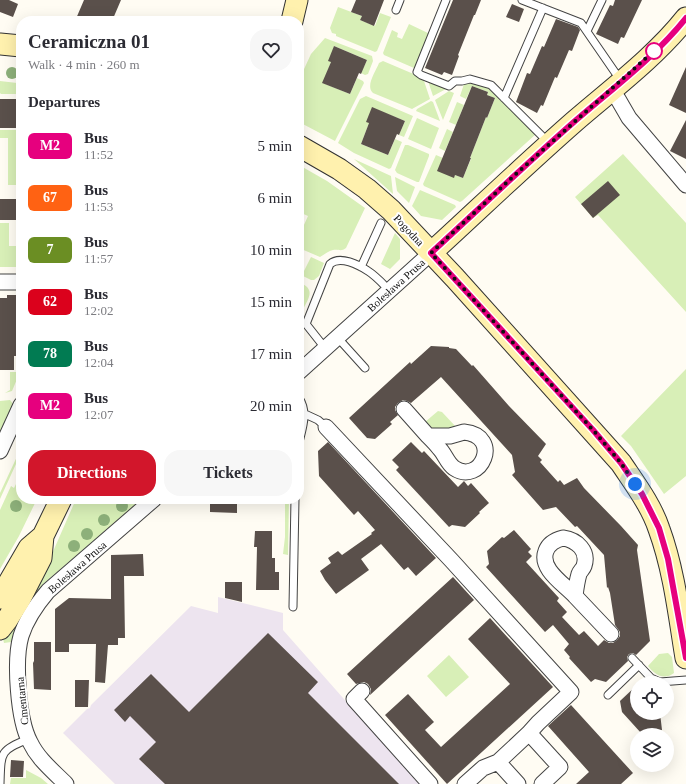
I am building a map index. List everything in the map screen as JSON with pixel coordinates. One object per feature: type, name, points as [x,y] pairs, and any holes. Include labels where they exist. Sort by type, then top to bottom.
[{"type":"street","name":"Bolesława Prusa","points":[[304,367],[616,86],[672,34],[686,18]]},
{"type":"street","points":[[0,44],[16,46]]},
{"type":"street","points":[[616,86],[618,99],[629,118],[686,184]]},
{"type":"street","name":"Pogodna","points":[[304,149],[339,169],[367,189],[391,210],[593,430],[621,463],[642,494],[659,528],[668,559],[686,658]]},
{"type":"street","points":[[0,282],[16,282]]},
{"type":"street","points":[[404,409],[428,436]]},
{"type":"street","points":[[0,451],[16,416]]},
{"type":"street","points":[[326,427],[452,561],[571,692],[498,762],[483,768],[465,784]]},
{"type":"street","points":[[0,629],[20,599],[41,558],[43,536],[58,504]]},
{"type":"street","name":"Bolesława Prusa","points":[[19,649],[21,636],[36,608],[48,591],[148,504]]},
{"type":"street","points":[[0,598],[29,548],[43,536]]},
{"type":"street","points":[[575,596],[611,634]]},
{"type":"street","name":"Cmentarna","points":[[19,649],[21,713],[28,738]]},
{"type":"street","points":[[362,691],[354,698],[430,784]]},
{"type":"street","points":[[529,733],[560,767],[542,784]]},
{"type":"street","points":[[28,738],[40,758],[66,784]]},
{"type":"street","points":[[498,762],[518,784]]},
{"type":"lane","points":[[396,10],[400,0]]},
{"type":"lane","points":[[446,0],[417,72],[449,86],[455,81],[462,81],[470,78],[491,85],[550,144]]},
{"type":"lane","points":[[522,0],[581,23],[616,86]]},
{"type":"lane","points":[[587,32],[602,0]]},
{"type":"lane","points":[[504,98],[543,8]]},
{"type":"lane","points":[[361,267],[381,223]]},
{"type":"lane","points":[[325,348],[306,324],[330,264],[337,260],[342,260],[361,267],[375,276],[389,290]]},
{"type":"lane","points":[[337,337],[365,368]]},
{"type":"lane","points":[[304,407],[304,419]]},
{"type":"lane","points":[[305,414],[318,420],[326,427]]},
{"type":"lane","points":[[293,607],[295,504]]},
{"type":"lane","points":[[632,658],[651,678],[660,682],[686,680]]},
{"type":"lane","points":[[608,695],[639,666]]},
{"type":"lane","name":"Cmentarna","points":[[0,784],[1,756],[4,750],[12,744],[28,738]]},
{"type":"shaded area","points":[[218,597],[283,613],[283,630],[419,784],[115,784],[63,733],[87,709],[90,708],[91,705],[191,606],[218,613]]},
{"type":"green space","points":[[338,7],[362,16],[360,20],[375,26],[380,13],[391,17],[377,51],[375,52],[332,33],[330,28]]},
{"type":"green space","points":[[409,24],[430,34],[417,65],[414,68],[384,55],[383,53],[392,30],[398,33],[397,37],[402,39]]},
{"type":"green space","points":[[325,38],[372,56],[373,61],[368,74],[365,75],[361,73],[367,60],[334,46],[331,62],[323,83],[350,94],[357,78],[364,83],[335,141],[304,125],[304,69],[311,54]]},
{"type":"green space","points":[[383,61],[423,78],[430,99],[412,109],[373,93],[370,86],[372,78],[379,63]]},
{"type":"green space","points":[[0,81],[16,83],[16,94],[0,93]]},
{"type":"green space","points":[[428,81],[447,88],[433,96]]},
{"type":"green space","points":[[474,82],[488,88],[536,134],[460,202],[424,186],[423,184],[436,155],[443,158],[454,177],[455,175],[463,178],[486,117],[487,118],[495,98],[487,95],[488,92],[472,86],[466,99],[460,96],[464,84]]},
{"type":"green space","points":[[449,91],[454,93],[443,120],[435,100]]},
{"type":"green space","points":[[366,96],[413,116],[404,137],[399,135],[405,121],[372,108],[369,123],[361,144],[388,155],[395,139],[402,142],[391,168],[389,169],[354,153],[338,143],[360,99]]},
{"type":"green space","points":[[431,101],[433,102],[440,121],[416,111]]},
{"type":"green space","points":[[457,102],[464,105],[456,125],[449,122]]},
{"type":"green space","points":[[417,118],[439,128],[431,149],[408,139]]},
{"type":"green space","points":[[447,129],[453,132],[445,151],[439,148]]},
{"type":"green space","points":[[0,130],[16,130],[16,185],[8,185],[8,138],[0,138]]},
{"type":"green space","points":[[405,145],[429,154],[419,182],[397,173],[395,170]]},
{"type":"green space","points":[[623,154],[686,223],[686,312],[598,215],[593,218],[575,197]]},
{"type":"green space","points":[[354,159],[391,176],[393,194]]},
{"type":"green space","points":[[304,168],[327,181],[365,208],[346,248],[328,252],[320,257],[304,250],[304,225],[308,216],[304,214]]},
{"type":"green space","points":[[395,177],[415,187],[409,203],[397,191]]},
{"type":"green space","points":[[420,190],[455,205],[456,207],[442,220],[421,216],[412,206]]},
{"type":"green space","points":[[0,223],[9,223],[9,246],[16,246],[16,267],[0,267]]},
{"type":"green space","points":[[395,233],[400,239],[400,259],[390,269],[381,264]]},
{"type":"green space","points":[[311,257],[324,263],[319,276],[314,280],[304,276],[304,271]]},
{"type":"green space","points":[[304,284],[309,291],[310,295],[304,307]]},
{"type":"green space","points":[[686,369],[686,476],[664,494],[631,446],[621,436]]},
{"type":"green space","points":[[10,372],[16,372],[16,382],[12,391],[5,393],[10,390]]},
{"type":"green space","points":[[10,400],[14,405],[0,435],[0,401]]},
{"type":"green space","points":[[438,411],[442,412],[457,428],[451,430],[433,429],[425,422]]},
{"type":"green space","points":[[16,459],[16,464],[0,499],[0,493]]},
{"type":"green space","points":[[16,484],[16,504],[35,504],[19,536],[0,569],[0,510],[11,486],[14,488]]},
{"type":"green space","points":[[74,504],[136,504],[42,585],[28,608],[11,642],[4,643],[3,639],[13,626],[48,563]]},
{"type":"green space","points":[[285,504],[289,504],[288,555],[283,554],[285,537]]},
{"type":"green space","points":[[668,653],[672,657],[674,673],[667,676],[660,676],[653,672],[648,666],[659,654]]},
{"type":"green space","points":[[449,655],[469,677],[446,697],[427,676]]},
{"type":"green space","points":[[26,770],[41,778],[48,784],[10,784],[11,778],[26,778]]},
{"type":"building","points":[[0,0],[9,0],[18,4],[13,17],[0,12]]},
{"type":"building","points":[[84,0],[121,0],[114,16],[77,16]]},
{"type":"building","points":[[356,0],[384,0],[374,26],[360,20],[362,16],[351,12]]},
{"type":"building","points":[[453,0],[481,0],[458,55],[459,56],[452,75],[444,72],[442,75],[425,68]]},
{"type":"building","points":[[615,0],[642,0],[624,38],[621,37],[618,44],[596,34],[610,5],[613,6]]},
{"type":"building","points":[[512,4],[524,9],[519,22],[506,17]]},
{"type":"building","points":[[556,19],[578,27],[580,30],[572,51],[569,50],[557,78],[555,77],[543,106],[541,105],[537,113],[516,102],[527,73],[530,74]]},
{"type":"building","points":[[334,46],[367,60],[361,74],[359,73],[350,94],[322,83],[331,62],[328,61]]},
{"type":"building","points":[[686,67],[686,113],[669,105]]},
{"type":"building","points":[[472,86],[488,92],[487,95],[495,98],[487,118],[486,117],[463,178],[455,175],[454,178],[437,171]]},
{"type":"building","points":[[0,99],[16,99],[16,128],[0,128]]},
{"type":"building","points":[[372,107],[405,121],[399,135],[397,134],[388,155],[361,144],[369,123],[366,122]]},
{"type":"building","points":[[686,120],[686,159],[670,151]]},
{"type":"building","points":[[608,181],[620,195],[593,218],[581,204]]},
{"type":"building","points":[[0,199],[16,199],[16,220],[0,220]]},
{"type":"building","points":[[7,295],[16,295],[16,356],[14,356],[14,370],[0,370],[0,298],[7,298]]},
{"type":"building","points":[[431,346],[456,349],[472,366],[473,365],[509,406],[546,444],[538,456],[542,460],[540,462],[558,482],[560,480],[564,485],[577,478],[584,488],[638,545],[637,550],[650,641],[636,655],[633,653],[629,654],[627,657],[628,661],[606,682],[595,679],[591,682],[569,658],[570,657],[564,650],[569,644],[553,625],[545,632],[486,567],[489,564],[487,551],[502,537],[504,538],[514,530],[531,549],[528,552],[532,556],[526,562],[559,598],[557,601],[567,612],[562,617],[579,635],[584,631],[598,646],[604,640],[609,643],[613,643],[620,636],[620,632],[615,625],[610,593],[608,587],[607,588],[604,555],[577,526],[575,527],[556,507],[543,510],[512,475],[515,472],[512,455],[441,377],[411,403],[403,400],[398,403],[395,410],[398,415],[390,422],[392,424],[375,439],[367,438],[349,418],[410,362],[411,364]]},
{"type":"building","points":[[328,442],[436,558],[416,576],[408,567],[404,570],[381,544],[361,559],[369,570],[336,594],[325,580],[320,571],[331,563],[328,558],[338,551],[342,555],[372,534],[371,533],[375,530],[358,511],[354,515],[319,476],[318,451]]},
{"type":"building","points":[[411,442],[422,453],[424,451],[458,487],[464,481],[468,486],[471,483],[489,503],[465,527],[452,525],[449,527],[396,470],[399,467],[392,460]]},
{"type":"building","points":[[210,504],[237,504],[237,513],[210,512]]},
{"type":"building","points":[[255,531],[272,531],[272,558],[275,558],[275,572],[279,572],[279,590],[256,590],[257,547],[254,547]]},
{"type":"building","points":[[143,554],[144,576],[124,576],[125,638],[118,638],[118,645],[108,645],[105,683],[95,682],[96,644],[69,644],[69,652],[55,652],[55,609],[69,598],[111,599],[111,555]]},
{"type":"building","points":[[453,577],[474,600],[370,695],[371,689],[368,684],[364,682],[356,684],[347,674]]},
{"type":"building","points":[[225,582],[242,582],[242,602],[225,598]]},
{"type":"building","points":[[490,618],[553,687],[447,784],[385,715],[408,694],[434,722],[425,730],[441,747],[510,684],[468,639]]},
{"type":"building","points":[[268,633],[318,682],[308,693],[399,784],[165,784],[139,759],[156,742],[130,716],[125,722],[114,710],[151,674],[189,712]]},
{"type":"building","points":[[34,642],[51,642],[51,690],[34,689]]},
{"type":"building","points":[[75,680],[89,680],[88,707],[75,707]]},
{"type":"building","points":[[630,692],[630,720],[661,720],[662,728],[636,728],[622,712],[620,701]]},
{"type":"building","points":[[571,705],[630,770],[630,772],[633,773],[621,784],[576,784],[589,772],[548,726]]},
{"type":"building","points":[[11,760],[24,761],[23,777],[10,777]]},
{"type":"bus line","name":"M2","points":[[686,18],[645,60],[516,174],[431,253],[593,430],[621,463],[642,494],[659,528],[668,559],[686,658]]},
{"type":"route","points":[[635,484],[621,463],[593,430],[431,253],[516,174],[654,51]]}]
